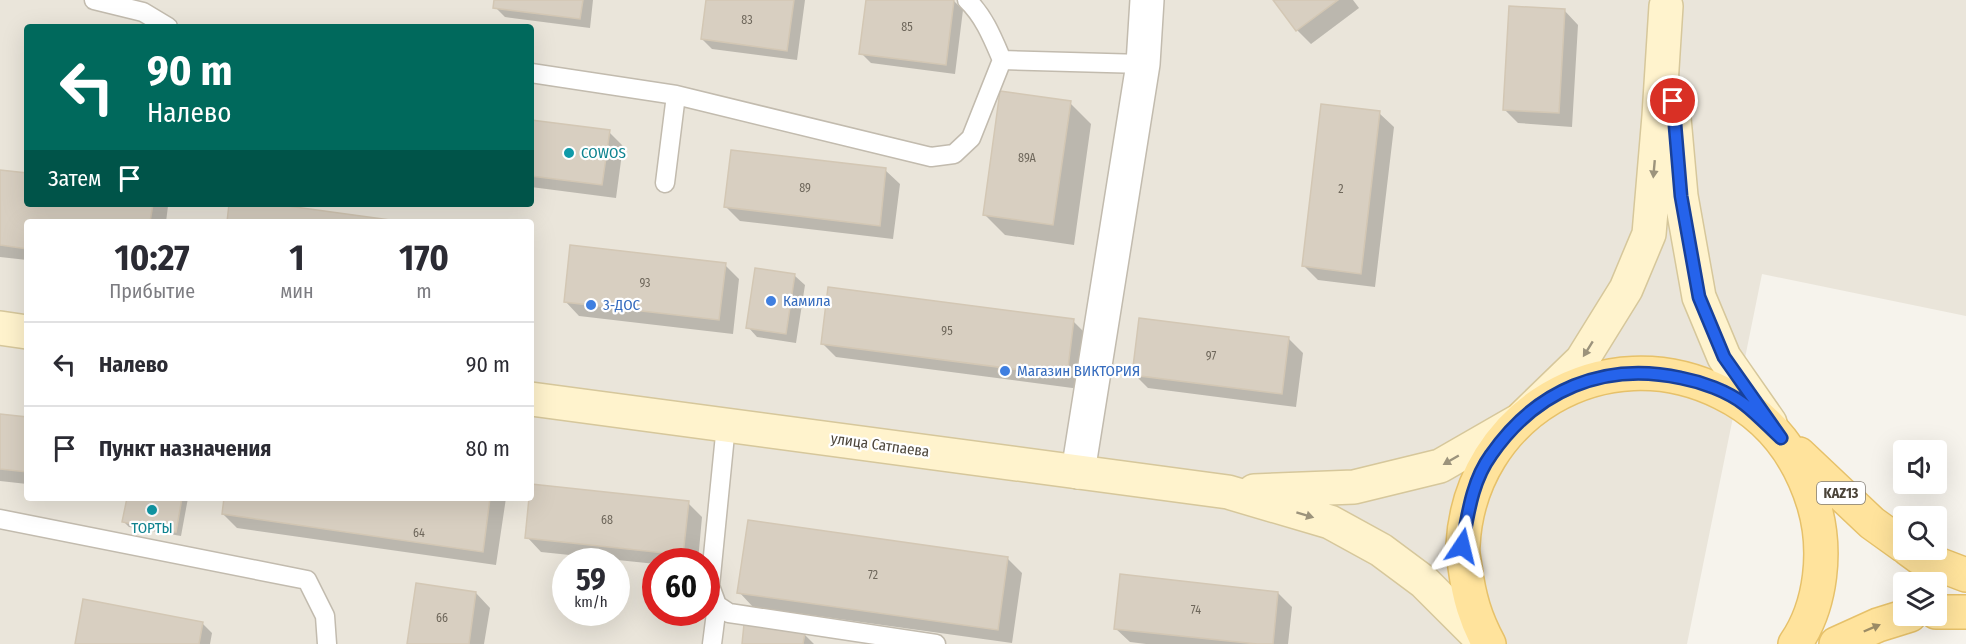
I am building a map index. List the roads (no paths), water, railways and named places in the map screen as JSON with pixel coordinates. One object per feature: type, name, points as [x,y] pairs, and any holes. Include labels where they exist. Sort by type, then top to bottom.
[{"type":"main road","points":[[1228,492],[1354,486],[1440,466],[1520,420],[1582,360],[1626,288],[1649,234],[1659,116],[1665,3]]},
{"type":"main road","points":[[1665,3],[1681,196],[1699,297],[1724,357],[1781,438]]},
{"type":"main road","points":[[0,328],[24,332]]},
{"type":"main road","name":"KAZ13","points":[[1488,644],[1468,595],[1462,546],[1470,498],[1490,456],[1520,420],[1559,392],[1588,380],[1623,373],[1659,373],[1700,382],[1743,403],[1872,523],[1893,538]]},
{"type":"main road","name":"улица Сатпаева","points":[[534,399],[1228,492]]},
{"type":"main road","name":"KAZ13","points":[[1781,438],[1807,480],[1819,521],[1822,556],[1815,599],[1801,636],[1795,644]]},
{"type":"main road","points":[[1228,492],[1330,522],[1381,550],[1424,582],[1488,644]]},
{"type":"main road","points":[[1927,560],[1966,575]]},
{"type":"main road","points":[[1947,612],[1966,612]]},
{"type":"main road","points":[[1836,644],[1893,620]]},
{"type":"street","points":[[1078,472],[1143,64],[1147,0]]},
{"type":"lane","points":[[94,0],[143,12],[163,24]]},
{"type":"lane","points":[[534,73],[676,95],[931,157],[954,154],[971,138],[1002,60],[990,33],[968,0]]},
{"type":"lane","points":[[1002,60],[1143,64]]},
{"type":"lane","points":[[665,183],[676,95]]},
{"type":"lane","points":[[714,548],[726,425]]},
{"type":"lane","points":[[0,519],[307,580],[325,616],[327,644]]},
{"type":"lane","points":[[720,607],[729,613],[936,644]]},
{"type":"lane","points":[[712,644],[714,626]]},
{"type":"place","name":"COWOS","points":[[569,153]]},
{"type":"place","name":"Камила","points":[[771,301]]},
{"type":"place","name":"3-ДОС","points":[[591,305]]},
{"type":"place","name":"Магазин ВИКТОРИЯ","points":[[1005,371]]},
{"type":"place","name":"ТОРТЫ","points":[[152,510]]}]
